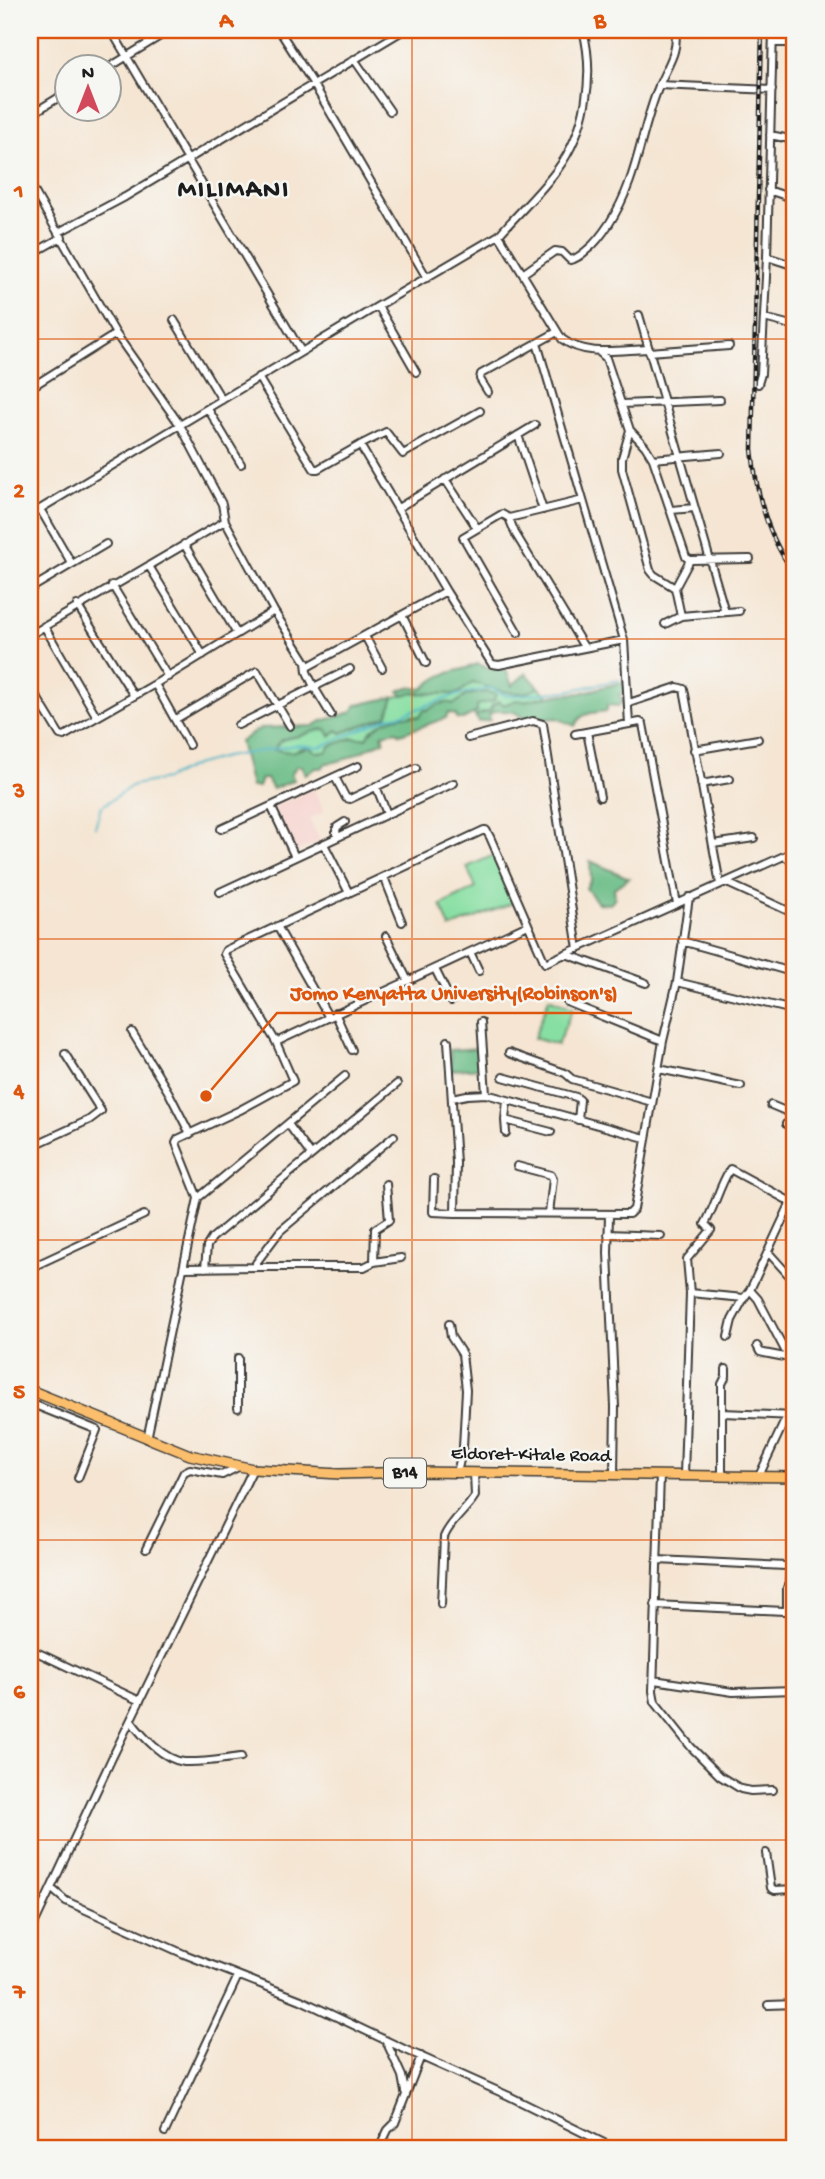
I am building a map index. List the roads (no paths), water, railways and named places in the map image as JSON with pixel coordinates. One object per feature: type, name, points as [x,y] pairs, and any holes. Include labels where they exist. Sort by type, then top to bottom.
[{"type":"highway","name":"Eldoret-Kitale Road","points":[[30,1390],[197,1458],[253,1469],[340,1474],[795,1477]]},
{"type":"street","points":[[111,30],[301,351]]},
{"type":"street","points":[[122,60],[170,30]]},
{"type":"street","points":[[279,30],[427,278]]},
{"type":"street","points":[[30,255],[60,234],[404,30]]},
{"type":"street","points":[[30,515],[499,235],[545,185],[570,149],[587,95],[589,69],[583,30]]},
{"type":"street","points":[[524,273],[555,251],[562,252],[570,260],[576,259],[600,237],[626,195],[659,85],[673,59],[675,30]]},
{"type":"street","points":[[758,384],[761,374],[767,257],[773,30]]},
{"type":"street","points":[[774,43],[795,43]]},
{"type":"street","points":[[354,59],[390,111]]},
{"type":"street","points":[[659,85],[772,90]]},
{"type":"street","points":[[30,115],[52,102]]},
{"type":"street","points":[[769,135],[795,140]]},
{"type":"street","points":[[30,184],[116,334],[180,425],[222,504],[225,521],[274,611],[306,662],[307,673],[331,715]]},
{"type":"street","points":[[768,190],[795,199]]},
{"type":"street","points":[[499,235],[557,332],[570,345],[599,352],[729,346]]},
{"type":"street","points":[[767,257],[795,266]]},
{"type":"street","points":[[378,306],[416,372]]},
{"type":"street","points":[[639,315],[725,612]]},
{"type":"street","points":[[764,318],[795,326]]},
{"type":"street","points":[[174,320],[222,400]]},
{"type":"street","points":[[488,392],[480,379],[481,374],[557,332]]},
{"type":"street","points":[[30,388],[116,334]]},
{"type":"street","points":[[537,343],[624,639],[629,723]]},
{"type":"street","points":[[599,352],[606,358],[630,430],[646,446],[653,459],[685,555],[690,561]]},
{"type":"street","points":[[258,377],[314,469],[386,432],[403,454],[480,411]]},
{"type":"street","points":[[622,404],[720,400]]},
{"type":"street","points":[[208,409],[241,464]]},
{"type":"street","points":[[398,508],[535,425]]},
{"type":"street","points":[[630,430],[622,458],[622,469],[641,541],[650,570],[675,588]]},
{"type":"street","points":[[518,435],[543,510]]},
{"type":"street","points":[[360,445],[492,664],[499,665],[624,639]]},
{"type":"street","points":[[653,459],[721,453]]},
{"type":"street","points":[[445,479],[477,528]]},
{"type":"street","points":[[509,518],[583,499]]},
{"type":"street","points":[[671,510],[695,508]]},
{"type":"street","points":[[40,509],[72,564]]},
{"type":"street","points":[[518,633],[463,540],[464,535],[502,514],[509,518],[515,533],[584,647]]},
{"type":"street","points":[[30,635],[225,521]]},
{"type":"street","points":[[30,589],[106,544]]},
{"type":"street","points":[[184,544],[237,634]]},
{"type":"street","points":[[690,561],[750,559]]},
{"type":"street","points":[[681,616],[675,588],[690,561]]},
{"type":"street","points":[[149,566],[203,655]]},
{"type":"street","points":[[112,586],[167,677]]},
{"type":"street","points":[[307,667],[446,591]]},
{"type":"street","points":[[78,605],[134,696]]},
{"type":"street","points":[[30,686],[61,736],[167,677],[274,611]]},
{"type":"street","points":[[665,624],[681,616],[739,611]]},
{"type":"street","points":[[401,615],[426,663]]},
{"type":"street","points":[[44,626],[97,717]]},
{"type":"street","points":[[365,636],[382,668]]},
{"type":"street","points":[[238,725],[350,669]]},
{"type":"street","points":[[176,719],[260,671],[289,726]]},
{"type":"street","points":[[155,684],[189,745]]},
{"type":"street","points":[[629,703],[682,687],[685,691],[694,750],[722,883]]},
{"type":"street","points":[[468,738],[534,721],[543,724],[578,949]]},
{"type":"street","points":[[575,734],[629,723],[640,722],[643,726],[677,904]]},
{"type":"street","points":[[587,732],[600,797]]},
{"type":"street","points":[[694,750],[758,739]]},
{"type":"street","points":[[221,829],[358,766]]},
{"type":"street","points":[[335,777],[348,799],[416,768]]},
{"type":"street","points":[[701,784],[730,779]]},
{"type":"street","points":[[220,892],[454,783]]},
{"type":"street","points":[[376,786],[387,814]]},
{"type":"street","points":[[271,806],[295,858]]},
{"type":"street","points":[[338,837],[337,827],[345,822]]},
{"type":"street","points":[[147,1439],[198,1198],[176,1143],[178,1139],[293,1081],[276,1042],[224,954],[226,950],[486,830],[545,963],[795,850]]},
{"type":"street","points":[[713,844],[754,838]]},
{"type":"street","points":[[324,844],[349,893]]},
{"type":"street","points":[[784,856],[795,862]]},
{"type":"street","points":[[384,877],[402,922]]},
{"type":"street","points":[[722,883],[795,914]]},
{"type":"street","points":[[434,1179],[433,1212],[628,1215],[634,1209],[663,1041],[677,982],[689,897]]},
{"type":"street","points":[[276,1042],[528,925]]},
{"type":"street","points":[[277,926],[352,1050]]},
{"type":"street","points":[[386,936],[408,981]]},
{"type":"street","points":[[682,941],[795,973]]},
{"type":"street","points":[[470,952],[479,971]]},
{"type":"street","points":[[566,954],[646,983]]},
{"type":"street","points":[[435,969],[451,1001]]},
{"type":"street","points":[[677,982],[789,1009]]},
{"type":"street","points":[[566,1002],[663,1041]]},
{"type":"street","points":[[481,1022],[486,1094]]},
{"type":"street","points":[[132,1032],[190,1134]]},
{"type":"street","points":[[448,1041],[456,1163],[455,1213]]},
{"type":"street","points":[[509,1053],[565,1073],[572,1079],[652,1102]]},
{"type":"street","points":[[30,1147],[89,1120],[101,1111],[65,1054]]},
{"type":"street","points":[[659,1069],[741,1086]]},
{"type":"street","points":[[198,1198],[345,1076]]},
{"type":"street","points":[[503,1076],[576,1097],[580,1100],[578,1120]]},
{"type":"street","points":[[205,1268],[207,1246],[212,1238],[397,1084]]},
{"type":"street","points":[[452,1098],[467,1094],[486,1094],[645,1138]]},
{"type":"street","points":[[506,1133],[507,1100]]},
{"type":"street","points":[[771,1105],[795,1115]]},
{"type":"street","points":[[505,1120],[551,1132]]},
{"type":"street","points":[[288,1124],[311,1154]]},
{"type":"street","points":[[786,1125],[795,1128]]},
{"type":"street","points":[[256,1268],[256,1263],[280,1231],[394,1136]]},
{"type":"street","points":[[517,1166],[551,1175],[553,1179],[550,1213]]},
{"type":"street","points":[[684,1475],[690,1293],[687,1259],[711,1230],[705,1224],[730,1169],[794,1201],[733,1320],[728,1337]]},
{"type":"street","points":[[374,1262],[375,1229],[389,1220],[386,1184]]},
{"type":"street","points":[[30,1268],[144,1215]]},
{"type":"street","points":[[609,1215],[615,1407],[614,1474]]},
{"type":"street","points":[[608,1234],[661,1236]]},
{"type":"street","points":[[768,1252],[795,1282]]},
{"type":"street","points":[[184,1268],[365,1268],[374,1262],[401,1258]]},
{"type":"street","points":[[750,1290],[758,1299],[792,1359]]},
{"type":"street","points":[[690,1293],[744,1298]]},
{"type":"street","points":[[449,1324],[451,1336],[462,1354],[466,1390],[464,1436],[457,1473]]},
{"type":"street","points":[[757,1346],[760,1352],[792,1359]]},
{"type":"street","points":[[237,1408],[238,1358]]},
{"type":"street","points":[[722,1476],[722,1384],[726,1369]]},
{"type":"street","points":[[30,1403],[97,1430],[78,1478]]},
{"type":"street","points":[[722,1413],[791,1416],[759,1476]]},
{"type":"street","points":[[146,1549],[184,1472],[190,1469],[222,1475],[240,1466]]},
{"type":"street","points":[[30,1933],[253,1469]]},
{"type":"street","points":[[441,1604],[444,1537],[447,1529],[475,1496],[474,1473]]},
{"type":"street","points":[[660,1475],[655,1702],[706,1763],[726,1780],[741,1789],[772,1790]]},
{"type":"street","points":[[656,1605],[785,1611],[787,1588],[792,1587],[790,1568],[786,1566],[657,1560]]},
{"type":"street","points":[[30,1649],[140,1701]]},
{"type":"street","points":[[654,1680],[733,1692],[795,1690]]},
{"type":"street","points":[[131,1721],[160,1750],[183,1762],[241,1757]]},
{"type":"street","points":[[766,1853],[771,1888],[795,1889]]},
{"type":"street","points":[[51,1888],[66,1901],[184,1954],[301,2000],[509,2096],[616,2149]]},
{"type":"street","points":[[165,2133],[237,1976]]},
{"type":"street","points":[[768,2005],[795,2004]]},
{"type":"street","points":[[386,2040],[402,2076],[405,2094]]},
{"type":"street","points":[[379,2149],[388,2130],[395,2123],[421,2056]]},
{"type":"waterway","points":[[95,827],[101,807],[133,785],[166,779],[195,765],[296,745],[320,747],[389,717],[453,696],[491,688],[507,696],[567,691],[619,680]]},
{"type":"railway","points":[[762,30],[752,449],[764,514],[777,545],[795,574]]},
{"type":"place","name":"Jomo Kenyatta University(Robinson's)","points":[[206,1096]]},
{"type":"district","name":"MILIMANI","points":[[234,191]]}]
